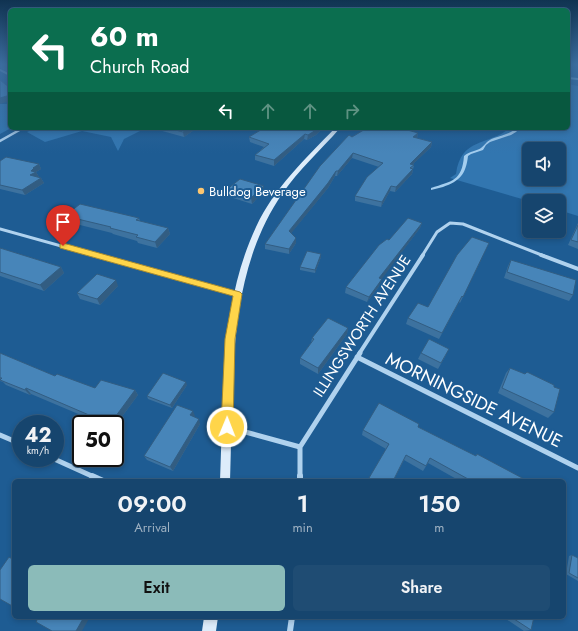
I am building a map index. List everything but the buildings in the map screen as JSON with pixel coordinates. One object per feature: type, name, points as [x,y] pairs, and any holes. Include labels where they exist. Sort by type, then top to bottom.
[{"type":"main road","points":[[225,479],[230,339],[237,294],[251,247],[264,218],[280,194],[336,130]]},
{"type":"main road","points":[[210,631],[211,619]]},
{"type":"street","points":[[0,141],[19,130]]},
{"type":"street","name":"ILLINGSWORTH AVENUE","points":[[300,447],[437,232],[450,223],[463,224],[578,269]]},
{"type":"street","points":[[1,230],[237,294]]},
{"type":"street","name":"MORNINGSIDE AVENUE","points":[[357,358],[578,468]]},
{"type":"street","points":[[227,427],[300,447],[300,479]]},
{"type":"street","points":[[0,435],[12,440]]},
{"type":"street","points":[[64,463],[99,479]]},
{"type":"street","points":[[290,631],[292,619]]},
{"type":"shaded area","points":[[570,94],[578,94],[578,216],[566,212],[566,194],[522,194],[522,199],[450,178],[456,174],[463,154],[469,148],[507,130],[570,130]]},
{"type":"shaded area","points":[[0,104],[8,104],[8,130],[0,134]]},
{"type":"shaded area","points":[[31,130],[142,130],[124,139],[118,151],[111,137],[82,131],[45,142],[27,132]]},
{"type":"waterway","points":[[432,189],[452,182],[460,176],[463,171],[466,156],[470,153],[482,149],[489,141],[510,134],[516,130]]},
{"type":"place","name":"Bulldog Beverage","points":[[201,191]]},
{"type":"route","points":[[63,246],[237,294],[230,339],[227,427]]}]
